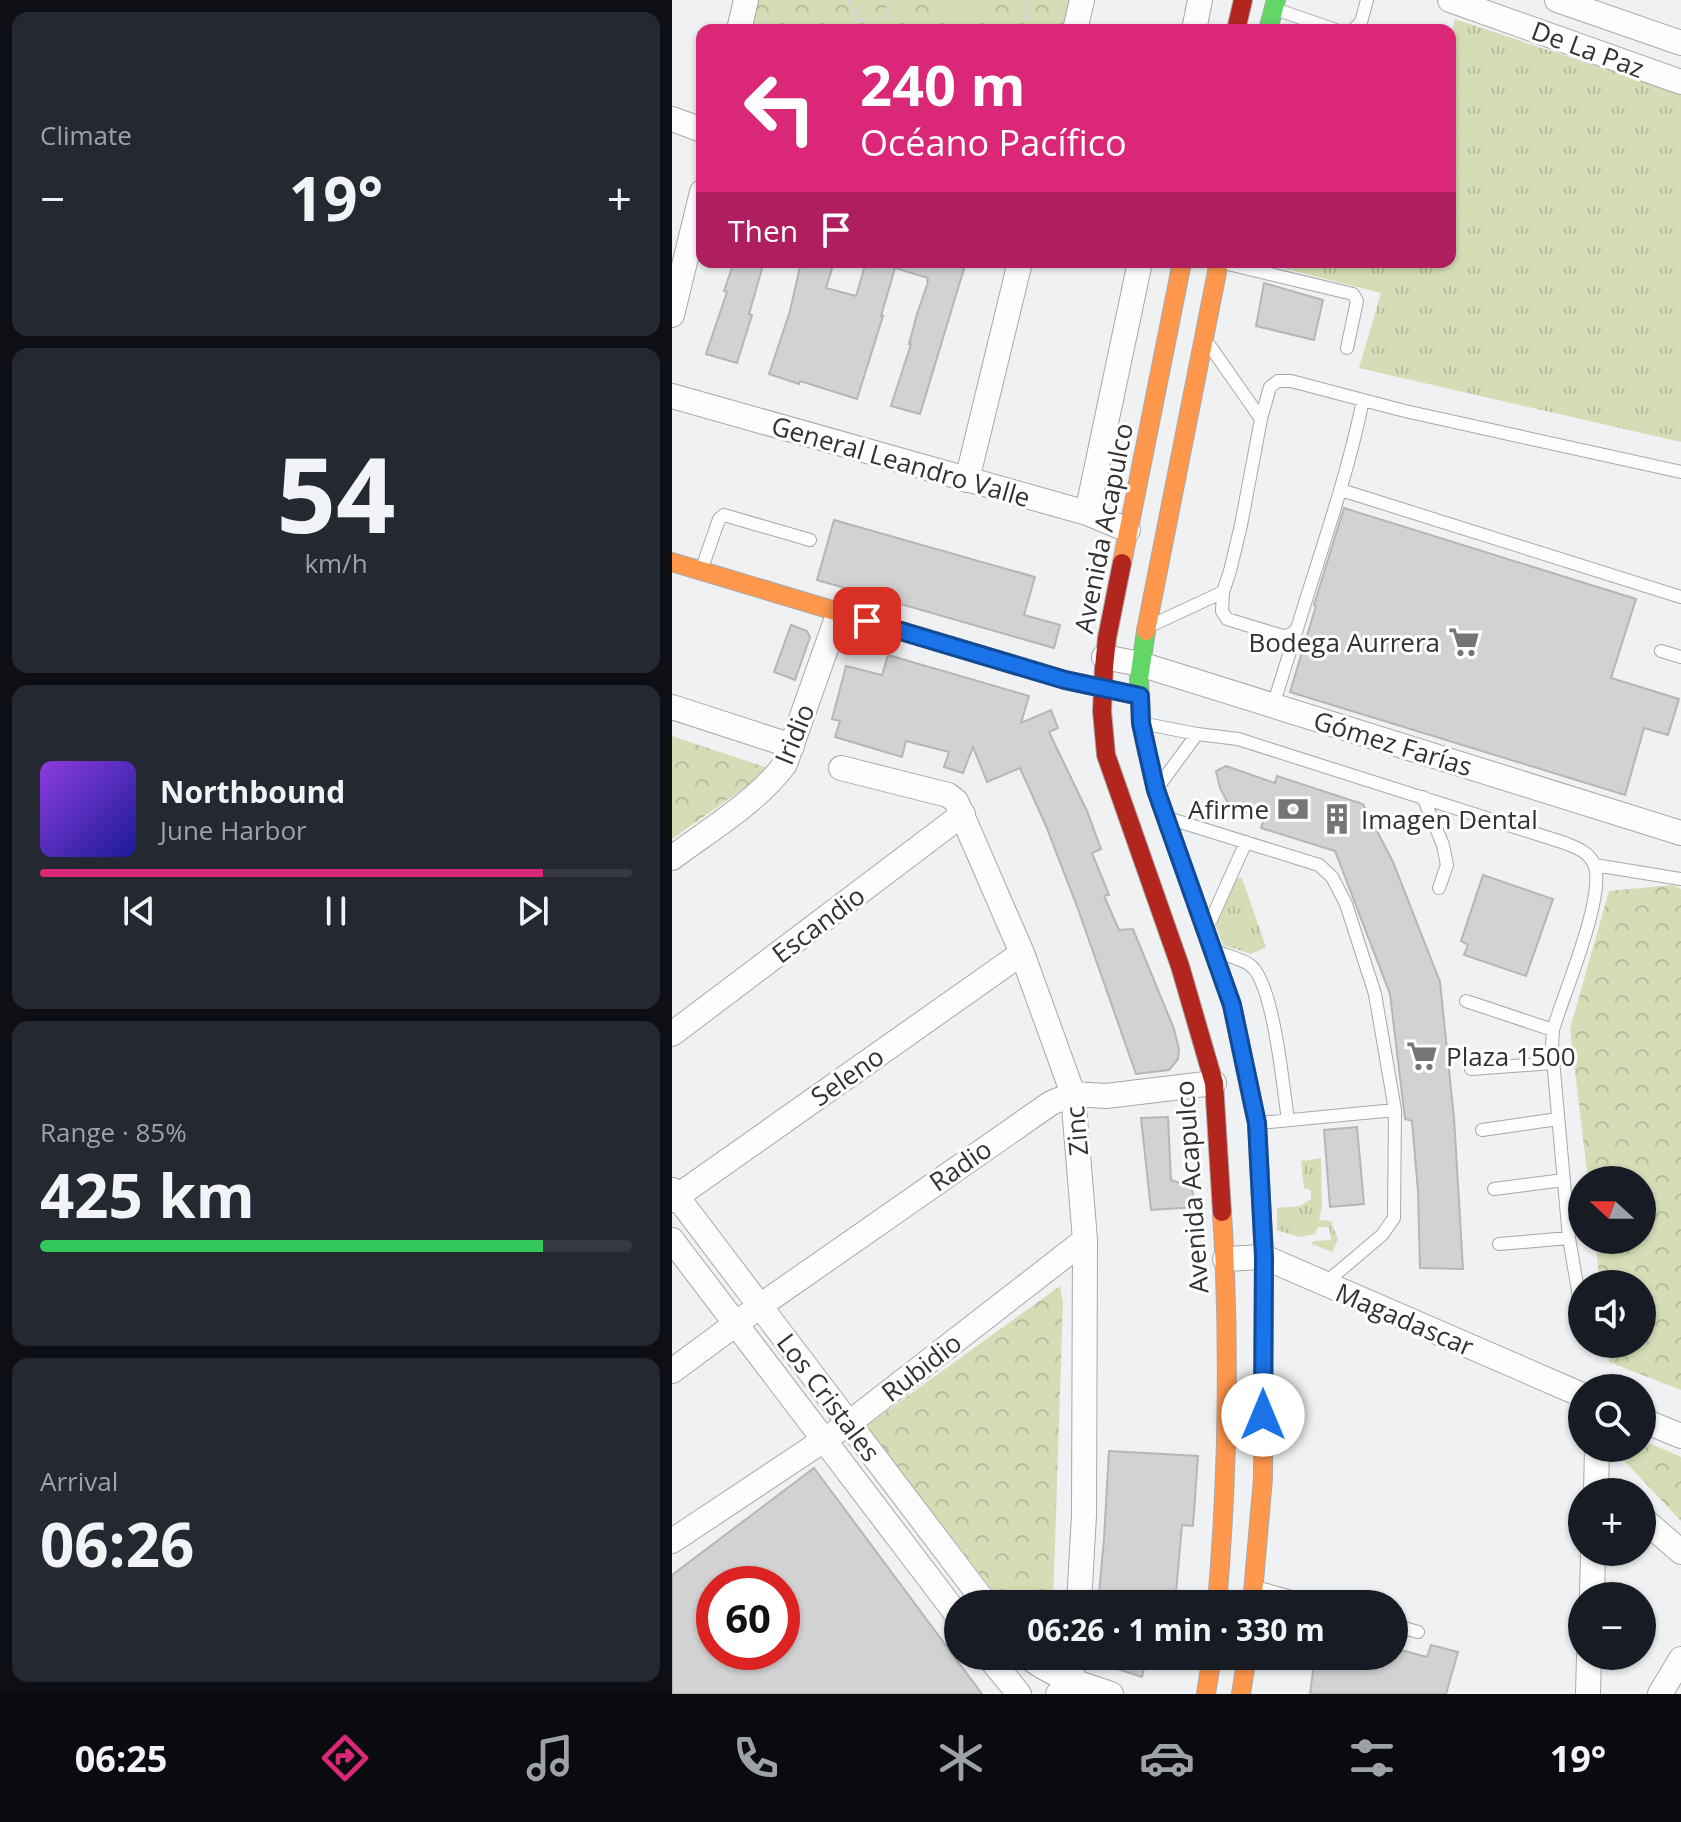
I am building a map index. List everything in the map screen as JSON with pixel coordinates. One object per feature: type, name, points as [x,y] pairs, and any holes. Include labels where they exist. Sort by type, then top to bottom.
[{"type":"main road","points":[[1237,24],[1243,0]]},
{"type":"main road","points":[[1269,24],[1274,4]]},
{"type":"main road","name":"Avenida Acapulco","points":[[1181,268],[1104,657],[1101,724],[1106,755],[1180,966],[1214,1083],[1225,1259],[1227,1365],[1224,1521],[1218,1590]]},
{"type":"main road","points":[[1219,268],[1146,628],[1140,664],[1140,696],[1141,723],[1156,790],[1232,1005],[1257,1123],[1264,1257],[1263,1478],[1252,1590]]},
{"type":"main road","points":[[672,562],[1065,680],[1140,696]]},
{"type":"main road","points":[[1206,1694],[1210,1670]]},
{"type":"main road","points":[[1241,1694],[1245,1670]]},
{"type":"street","points":[[740,24],[746,0]]},
{"type":"street","points":[[1076,24],[1082,0]]},
{"type":"street","points":[[1195,24],[1200,0]]},
{"type":"street","name":"De La Paz","points":[[1450,0],[1681,82]]},
{"type":"street","points":[[1557,0],[1681,43]]},
{"type":"street","points":[[672,119],[696,128]]},
{"type":"street","points":[[672,315],[696,217]]},
{"type":"street","points":[[967,480],[1019,268]]},
{"type":"street","points":[[1087,513],[1139,268]]},
{"type":"street","name":"General Leandro Valle","points":[[672,396],[1087,513],[1128,530]]},
{"type":"street","name":"Iridio","points":[[672,858],[749,800],[775,778],[785,764],[839,612]]},
{"type":"street","name":"Gómez Farías","points":[[1104,657],[1140,664],[1681,833]]},
{"type":"street","points":[[672,707],[792,746]]},
{"type":"street","name":"Zinc","points":[[841,768],[948,795],[956,801],[1022,953],[1073,1094],[1085,1240],[1084,1515],[1080,1590]]},
{"type":"street","name":"Escandio","points":[[672,1034],[963,814]]},
{"type":"street","name":"Seleno","points":[[673,1195],[1022,953]]},
{"type":"street","name":"Radio","points":[[672,1371],[1051,1103],[1073,1094],[1106,1096],[1214,1083]]},
{"type":"street","name":"Los Cristales","points":[[673,1195],[975,1590]]},
{"type":"street","name":"Los Cristales","points":[[672,1240],[944,1598]]},
{"type":"street","name":"Rubidio","points":[[672,1541],[848,1424],[1085,1240]]},
{"type":"street","name":"Magadascar","points":[[1225,1259],[1264,1257],[1568,1389]]},
{"type":"street","points":[[1656,1426],[1681,1436]]},
{"type":"street","points":[[1656,1530],[1681,1552]]},
{"type":"street","points":[[1660,1694],[1681,1659]]},
{"type":"street","points":[[999,1670],[1019,1694]]},
{"type":"street","points":[[1044,1670],[1064,1687],[1111,1694]]},
{"type":"street","points":[[1588,1694],[1589,1670]]},
{"type":"lane","points":[[1359,24],[1367,0]]},
{"type":"lane","points":[[1274,4],[1322,24]]},
{"type":"lane","points":[[1245,268],[1353,294],[1357,301],[1347,348]]},
{"type":"lane","points":[[1203,336],[1261,419]]},
{"type":"lane","points":[[1297,629],[1283,636],[1227,619],[1222,611],[1223,592],[1244,510],[1261,419],[1270,387],[1278,381],[1291,381],[1405,411],[1681,472]]},
{"type":"lane","points":[[1273,706],[1341,490],[1363,400]]},
{"type":"lane","points":[[1341,490],[1681,597]]},
{"type":"lane","points":[[701,571],[719,519],[724,515],[810,540]]},
{"type":"lane","points":[[1146,628],[1223,592]]},
{"type":"lane","points":[[1661,651],[1681,657]]},
{"type":"lane","points":[[1141,723],[1238,739],[1586,852],[1595,865],[1596,885],[1591,916],[1553,1030],[1553,1063],[1568,1226]]},
{"type":"lane","points":[[1156,790],[1197,734]]},
{"type":"lane","points":[[1423,797],[1443,845],[1447,865],[1439,888]]},
{"type":"lane","points":[[1165,817],[1319,865],[1332,877],[1346,904],[1375,994],[1395,1110],[1394,1218],[1382,1235],[1324,1284]]},
{"type":"lane","points":[[1207,930],[1246,842]]},
{"type":"lane","points":[[1595,865],[1681,879]]},
{"type":"lane","points":[[1213,950],[1252,966],[1259,977],[1270,1006],[1288,1120]]},
{"type":"lane","points":[[1466,1001],[1553,1030]]},
{"type":"lane","points":[[1471,1069],[1553,1063]]},
{"type":"lane","points":[[1257,1123],[1395,1110]]},
{"type":"lane","points":[[1482,1130],[1558,1119]]},
{"type":"lane","points":[[1494,1189],[1564,1180]]},
{"type":"lane","points":[[1499,1244],[1568,1238]]},
{"type":"lane","points":[[1408,1629],[1418,1632]]},
{"type":"path","points":[[849,0],[857,18],[864,24]]},
{"type":"path","points":[[882,24],[891,0]]},
{"type":"path","points":[[1024,24],[1030,0]]},
{"type":"path","points":[[854,24],[857,18]]},
{"type":"green space","points":[[758,0],[1070,0],[1064,24],[752,24]]},
{"type":"green space","points":[[928,0],[980,0],[972,20],[927,3]]},
{"type":"green space","points":[[1455,19],[1681,94],[1681,442],[1359,368],[1381,293],[1283,268],[1456,268]]},
{"type":"green space","points":[[672,736],[771,769],[672,839]]},
{"type":"green space","points":[[1232,878],[1242,878],[1266,947],[1251,954],[1223,945],[1216,926]]},
{"type":"green space","points":[[1673,885],[1681,889],[1681,1390],[1656,1380],[1656,1374],[1640,1374],[1609,1362],[1609,1358],[1656,1358],[1656,1270],[1598,1270],[1597,1254],[1656,1254],[1656,1166],[1586,1166],[1570,1029],[1609,891]]},
{"type":"green space","points":[[1321,1158],[1322,1206],[1319,1220],[1331,1221],[1338,1240],[1332,1252],[1312,1244],[1313,1241],[1331,1240],[1329,1227],[1318,1227],[1315,1234],[1299,1237],[1277,1230],[1277,1208],[1300,1206],[1311,1199],[1311,1190],[1304,1188],[1301,1161]]},
{"type":"green space","points":[[1060,1286],[1063,1302],[1053,1590],[992,1590],[866,1426]]},
{"type":"green space","points":[[1656,1446],[1681,1457],[1681,1521],[1656,1494],[1656,1478],[1641,1478],[1625,1462],[1656,1462]]},
{"type":"building","points":[[732,268],[762,268],[737,363],[706,354],[727,292],[724,291]]},
{"type":"building","points":[[800,268],[832,268],[826,288],[856,296],[864,268],[895,268],[857,399],[769,374],[790,311]]},
{"type":"building","points":[[895,268],[964,268],[920,414],[891,406],[928,278]]},
{"type":"building","points":[[1264,283],[1323,300],[1314,340],[1256,326]]},
{"type":"building","name":"Bodega Aurrera","points":[[1344,508],[1636,599],[1611,678],[1679,699],[1668,735],[1644,728],[1625,795],[1290,692]]},
{"type":"building","points":[[834,520],[1035,577],[1024,615],[1060,625],[1054,648],[817,580]]},
{"type":"building","points":[[791,625],[807,631],[810,637],[795,680],[774,672]]},
{"type":"building","points":[[888,655],[1029,696],[1021,723],[1051,710],[1058,728],[1049,732],[1087,811],[1101,849],[1092,853],[1109,895],[1104,896],[1119,930],[1133,929],[1174,1029],[1178,1059],[1169,1070],[1136,1074],[1078,909],[1020,768],[987,782],[973,747],[963,773],[944,767],[949,752],[906,741],[902,757],[835,737],[840,721],[832,719],[846,666],[882,675]]},
{"type":"building","name":"Plaza 1500","points":[[1226,766],[1275,783],[1277,776],[1363,804],[1393,862],[1440,982],[1454,1118],[1463,1269],[1420,1268],[1412,1121],[1405,1119],[1390,994],[1335,851],[1261,828],[1264,819],[1230,807],[1220,788],[1216,771]]},
{"type":"building","points":[[1483,875],[1553,899],[1526,976],[1464,955],[1468,945],[1461,941]]},
{"type":"building","points":[[1168,1117],[1171,1180],[1191,1187],[1197,1207],[1151,1210],[1141,1118]]},
{"type":"building","points":[[1357,1127],[1364,1204],[1330,1207],[1324,1130]]},
{"type":"building","points":[[1109,1451],[1198,1456],[1193,1526],[1182,1525],[1176,1590],[1099,1590]]},
{"type":"building","points":[[814,1468],[944,1643],[944,1670],[964,1670],[982,1694],[672,1694],[672,1575]]},
{"type":"building","points":[[1431,1645],[1458,1652],[1446,1694],[1310,1694],[1313,1670],[1408,1670],[1408,1652],[1427,1657]]},
{"type":"building","points":[[1121,1670],[1144,1670],[1142,1677]]},
{"type":"traffic: fast","points":[[1270,24],[1276,0]]},
{"type":"traffic: fast","points":[[1146,631],[1139,679],[1141,723],[1147,752],[1156,790],[1232,1005],[1253,1106]]},
{"type":"traffic: slow","points":[[1122,563],[1181,268]]},
{"type":"traffic: slow","points":[[1146,631],[1218,268]]},
{"type":"traffic: slow","points":[[672,562],[1065,680],[1140,696]]},
{"type":"traffic: slow","points":[[1253,1106],[1257,1123],[1264,1257],[1263,1478],[1253,1590]]},
{"type":"traffic: slow","points":[[1218,1590],[1227,1408],[1222,1212]]},
{"type":"traffic: slow","points":[[1206,1694],[1210,1670]]},
{"type":"traffic: slow","points":[[1241,1694],[1245,1670]]},
{"type":"traffic: jam","points":[[1237,24],[1243,0]]},
{"type":"traffic: jam","points":[[1122,563],[1104,667],[1102,711],[1106,755],[1180,966],[1214,1083],[1222,1212]]},
{"type":"place","name":"Bodega Aurrera","points":[[1464,642]]},
{"type":"place","name":"Afirme","points":[[1293,809]]},
{"type":"place","name":"Imagen Dental","points":[[1337,819]]},
{"type":"place","name":"Plaza 1500","points":[[1422,1056]]},
{"type":"route","points":[[867,621],[1065,680],[1140,696],[1141,723],[1156,790],[1232,1005],[1257,1123],[1264,1257],[1263,1415]]}]
